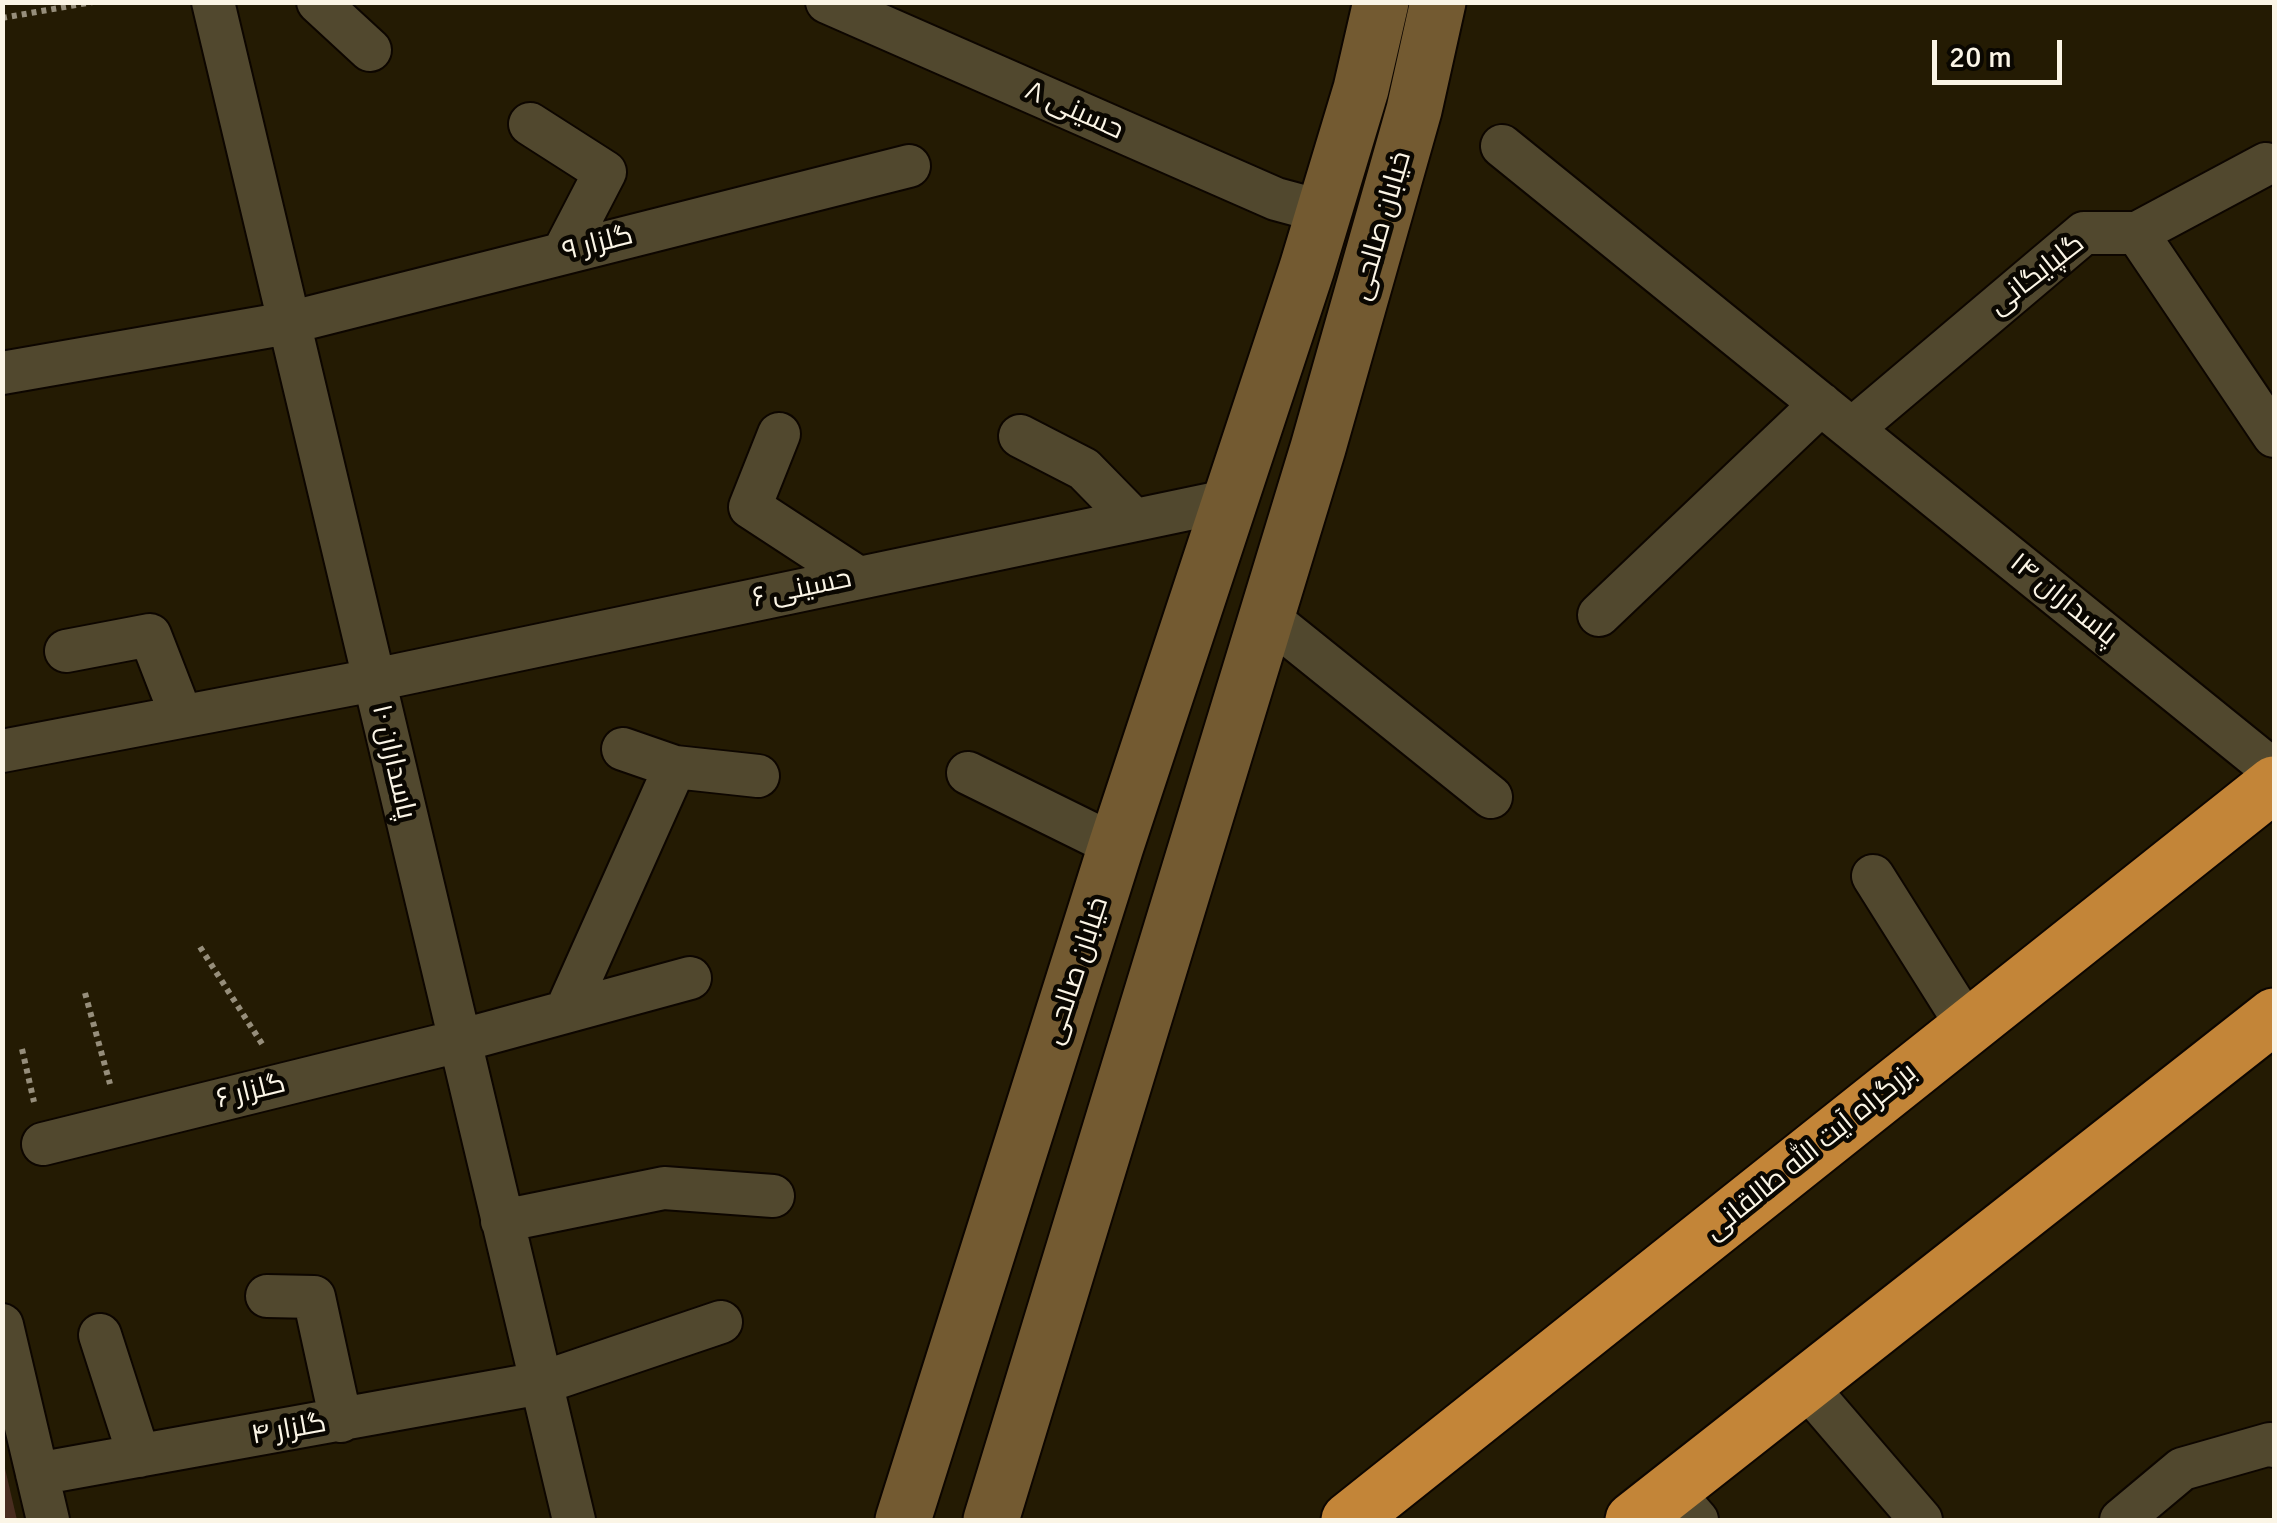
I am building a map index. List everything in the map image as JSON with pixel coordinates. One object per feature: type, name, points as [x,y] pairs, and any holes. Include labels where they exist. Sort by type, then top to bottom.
[{"type":"highway","name":"بزرگراه آیت الله طالقانی","points":[[1348,1520],[2274,784]]},
{"type":"highway","points":[[1667,1510],[1806,1386],[2274,1016]]},
{"type":"main road","points":[[1324,212],[1361,89],[1381,2]]},
{"type":"main road","name":"خيابان صالحی","points":[[1266,616],[1414,110],[1438,2]]},
{"type":"main road","name":"خیابان صالحی","points":[[903,1520],[1116,846],[1324,212]]},
{"type":"main road","points":[[991,1520],[1266,616]]},
{"type":"street","name":"پاسداران ١٠","points":[[213,2],[574,1520]]},
{"type":"street","points":[[318,2],[370,50]]},
{"type":"street","name":"حسینی ۸","points":[[827,2],[1276,199],[1324,212]]},
{"type":"street","points":[[530,124],[604,172],[563,253]]},
{"type":"street","name":"پاسداران ۱۴","points":[[1502,146],[2274,771]]},
{"type":"street","points":[[2266,164],[2136,232],[2274,436]]},
{"type":"street","name":"گلزار ٩","points":[[2,373],[288,323],[908,166]]},
{"type":"street","name":"گلپایگانی","points":[[1599,615],[1837,416],[2084,233],[2136,232]]},
{"type":"street","points":[[779,434],[750,507],[857,577]]},
{"type":"street","points":[[1020,436],[1084,469],[1132,518]]},
{"type":"street","name":"حسینی ۶","points":[[2,751],[374,680],[1231,500]]},
{"type":"street","points":[[1266,616],[1491,797]]},
{"type":"street","points":[[66,650],[150,634],[180,715]]},
{"type":"street","points":[[623,749],[675,767],[758,776]]},
{"type":"street","points":[[566,1011],[675,767]]},
{"type":"street","points":[[968,773],[1116,846]]},
{"type":"street","points":[[1873,876],[1968,1027]]},
{"type":"street","name":"گلزار ۶","points":[[43,1144],[460,1041],[690,978]]},
{"type":"street","points":[[502,1221],[664,1188],[772,1196]]},
{"type":"street","points":[[267,1296],[314,1297],[341,1421]]},
{"type":"street","name":"گلزار ۴","points":[[37,1474],[541,1383],[721,1322]]},
{"type":"street","points":[[2,1325],[48,1520]]},
{"type":"street","points":[[100,1334],[139,1456]]},
{"type":"street","points":[[1806,1386],[1922,1520]]},
{"type":"street","points":[[2121,1520],[2182,1470],[2274,1446]]},
{"type":"path","points":[[2,18],[92,2]]},
{"type":"path","points":[[200,947],[286,1083]]},
{"type":"path","points":[[85,993],[121,1123]]},
{"type":"path","points":[[22,1049],[43,1144]]},
{"type":"shaded area","points":[[3,1460],[17,1520],[3,1520]]}]
